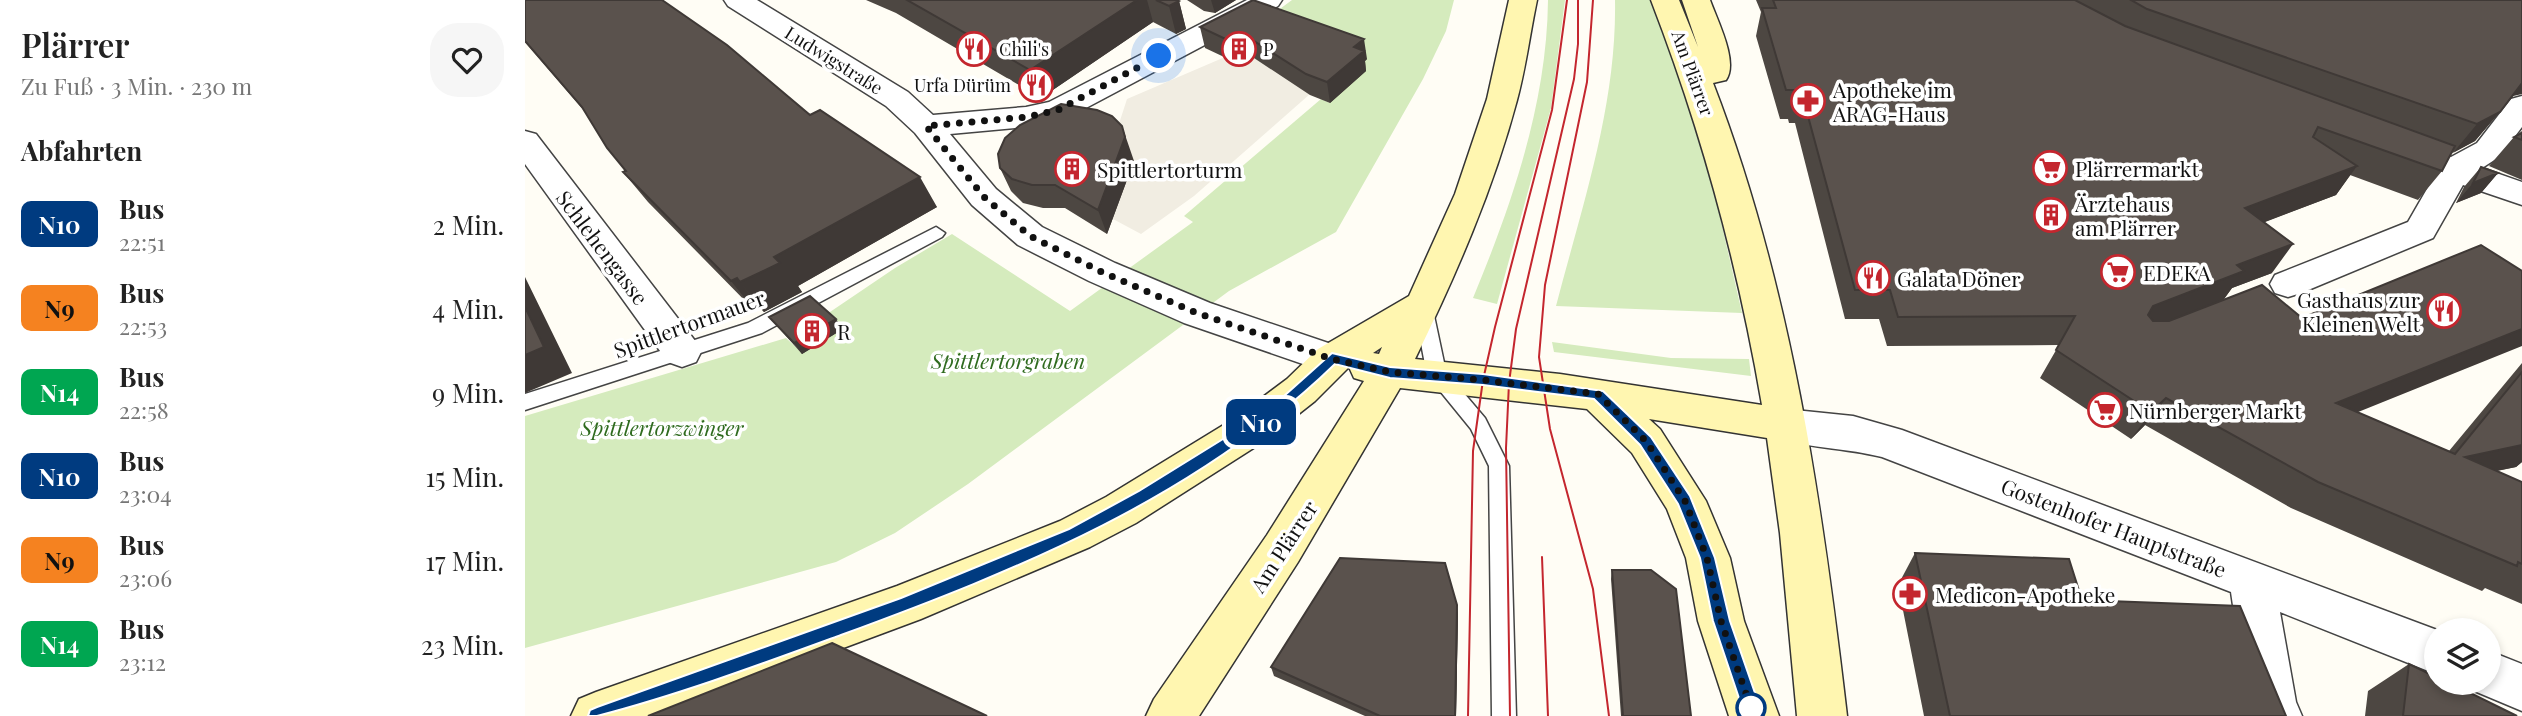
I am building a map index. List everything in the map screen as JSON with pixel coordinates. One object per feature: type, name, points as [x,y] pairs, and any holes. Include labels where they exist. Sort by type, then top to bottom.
[{"type":"main road","name":"Am Plärrer","points":[[1171,716],[1343,455],[1390,372],[1423,305],[1480,171],[1514,47],[1523,0]]},
{"type":"main road","name":"Am Plärrer","points":[[1665,0],[1700,88],[1719,146],[1749,257],[1802,518],[1822,716]]},
{"type":"main road","name":"Am Plärrer","points":[[1696,0],[1713,47],[1719,146]]},
{"type":"main road","points":[[596,716],[905,604],[1075,534],[1121,510],[1249,430],[1301,390],[1332,359],[1423,305]]},
{"type":"main road","points":[[1332,359],[1390,372],[1598,394],[1785,425]]},
{"type":"main road","points":[[1598,394],[1646,441],[1685,501],[1707,558],[1721,621],[1754,716]]},
{"type":"street","name":"Ludwigstraße","points":[[738,0],[897,99],[926,126],[984,197],[1030,236],[1102,272],[1197,313],[1332,359]]},
{"type":"street","points":[[926,126],[1027,117],[1058,110],[1269,0]]},
{"type":"street","points":[[1183,13],[1193,19],[1219,26]]},
{"type":"street","points":[[2282,287],[2421,230],[2454,170],[2488,150],[2522,106]]},
{"type":"street","points":[[2365,137],[2522,194]]},
{"type":"street","name":"Schlehengasse","points":[[525,141],[682,352]]},
{"type":"street","name":"Gostenhofer Hauptstraße","points":[[1785,425],[1853,433],[1888,442],[2424,647]]},
{"type":"street","points":[[2252,580],[2272,707],[2277,716]]},
{"type":"street","points":[[2501,679],[2522,688]]},
{"type":"lane","name":"Spittlertormauer","points":[[525,402],[755,328],[936,233]]},
{"type":"lane","points":[[1423,305],[1437,375],[1478,424],[1499,466],[1504,716]]},
{"type":"green space","name":"Spittlertorgraben","points":[[1292,0],[1454,0],[1446,31],[1423,79],[1336,232],[1229,291],[968,484],[895,533],[836,562],[525,648],[525,416],[786,338],[802,353],[827,314],[952,234],[1070,311],[1193,222],[1184,216],[1321,99],[1330,103],[1262,22]]},
{"type":"green space","points":[[1548,0],[1565,0],[1551,108],[1497,304],[1473,298],[1514,190],[1525,152],[1541,77]]},
{"type":"green space","points":[[1615,0],[1653,0],[1704,147],[1742,313],[1556,306],[1587,193],[1604,117],[1614,39]]},
{"type":"green space","points":[[1552,342],[1671,358],[1749,359],[1751,376],[1554,352]]},
{"type":"shaded area","points":[[1264,47],[1310,94],[1194,196],[1141,234],[1085,204],[1113,191],[1128,176],[1134,161],[1115,136],[1127,99],[1225,57],[1239,64]]},
{"type":"building","points":[[525,0],[662,0],[727,45],[810,115],[820,110],[920,177],[774,257],[780,263],[740,282],[737,278],[731,281],[623,172],[626,171],[607,148],[582,107],[525,41]]},
{"type":"building","points":[[907,0],[1137,0],[1030,70]]},
{"type":"building","points":[[1156,0],[1177,0],[1179,1],[1169,6]]},
{"type":"building","points":[[1253,0],[1364,39],[1354,47],[1364,51],[1327,82],[1306,74],[1246,36],[1234,43],[1200,27]]},
{"type":"building","points":[[1773,0],[2075,0],[2125,26],[2455,146],[2442,171],[2318,127],[2313,137],[2357,166],[2245,208],[2293,244],[2237,265],[2244,271],[2153,306],[2148,315],[2153,321],[2169,321],[2262,285],[2302,318],[2481,245],[2522,271],[2522,329],[2336,403],[2455,454],[2522,372],[2522,445],[2465,457],[2522,482],[2522,564],[2518,562],[2517,566],[2318,482],[2166,398],[2151,412],[2056,350],[2075,316],[1898,317],[1890,290],[1855,290],[1802,94],[1796,94],[1795,90],[1786,90],[1762,8],[1776,8]]},
{"type":"building","points":[[2131,0],[2522,0],[2522,83],[2500,112],[2477,124],[2147,9]]},
{"type":"building","name":"Spittlertorturm","points":[[1061,104],[1097,110],[1112,116],[1122,126],[1125,137],[1098,210],[1055,185],[1032,185],[1012,179],[1000,168],[998,154],[1005,138],[1020,125]]},
{"type":"building","points":[[2481,167],[2498,173],[2473,183]]},
{"type":"building","points":[[810,296],[836,319],[794,343],[769,317]]},
{"type":"building","points":[[525,307],[544,347],[525,355]]},
{"type":"building","points":[[1915,553],[2069,559],[2082,600],[2240,606],[2286,716],[1950,716]]},
{"type":"building","points":[[1340,558],[1445,563],[1457,605],[1455,716],[1380,716],[1271,667]]},
{"type":"building","points":[[1612,570],[1651,570],[1676,589],[1691,716],[1623,716]]},
{"type":"building","points":[[832,643],[987,716],[648,716]]},
{"type":"building","points":[[2409,664],[2424,671],[2424,695],[2474,695],[2517,716],[2403,716]]},
{"type":"tram line","points":[[1468,716],[1473,451],[1483,380],[1495,327],[1552,110],[1567,0]]},
{"type":"tram line","points":[[1510,716],[1506,448],[1509,383],[1516,329],[1574,79],[1578,44],[1578,0]]},
{"type":"tram line","points":[[1593,0],[1587,82],[1545,285],[1539,357],[1550,429],[1593,589],[1609,716]]},
{"type":"tram line","points":[[1542,557],[1548,716]]},
{"type":"bus line","name":"N10","points":[[597,716],[905,604],[1075,534],[1121,510],[1249,430],[1301,390],[1332,359],[1390,372],[1598,394],[1646,441],[1685,501],[1707,558],[1721,621],[1754,716]]},
{"type":"place","name":"Chili's","points":[[974,49]]},
{"type":"place","name":"P","points":[[1239,49]]},
{"type":"place","name":"Urfa Dürüm","points":[[1036,85]]},
{"type":"place","name":"Apotheke im ARAG-Haus","points":[[1808,101]]},
{"type":"place","name":"Plärrermarkt","points":[[2050,168]]},
{"type":"place","name":"Spittlertorturm","points":[[1072,169]]},
{"type":"place","name":"Ärztehaus am Plärrer","points":[[2051,215]]},
{"type":"place","name":"EDEKA","points":[[2118,272]]},
{"type":"place","name":"Galata Döner","points":[[1873,278]]},
{"type":"place","name":"Gasthaus zur Kleinen Welt","points":[[2444,311]]},
{"type":"place","name":"R","points":[[812,331]]},
{"type":"place","name":"Nürnberger Markt","points":[[2105,410]]},
{"type":"place","name":"Medicon-Apotheke","points":[[1910,594]]},
{"type":"route","points":[[1159,56],[1058,110],[1027,117],[926,126],[984,197],[1030,236],[1102,272],[1197,313],[1332,359],[1390,372],[1598,394],[1646,441],[1685,501],[1707,558],[1721,621],[1751,708]]},
{"type":"park label","name":"Spittlertorzwinger","points":[[662,427]]}]
